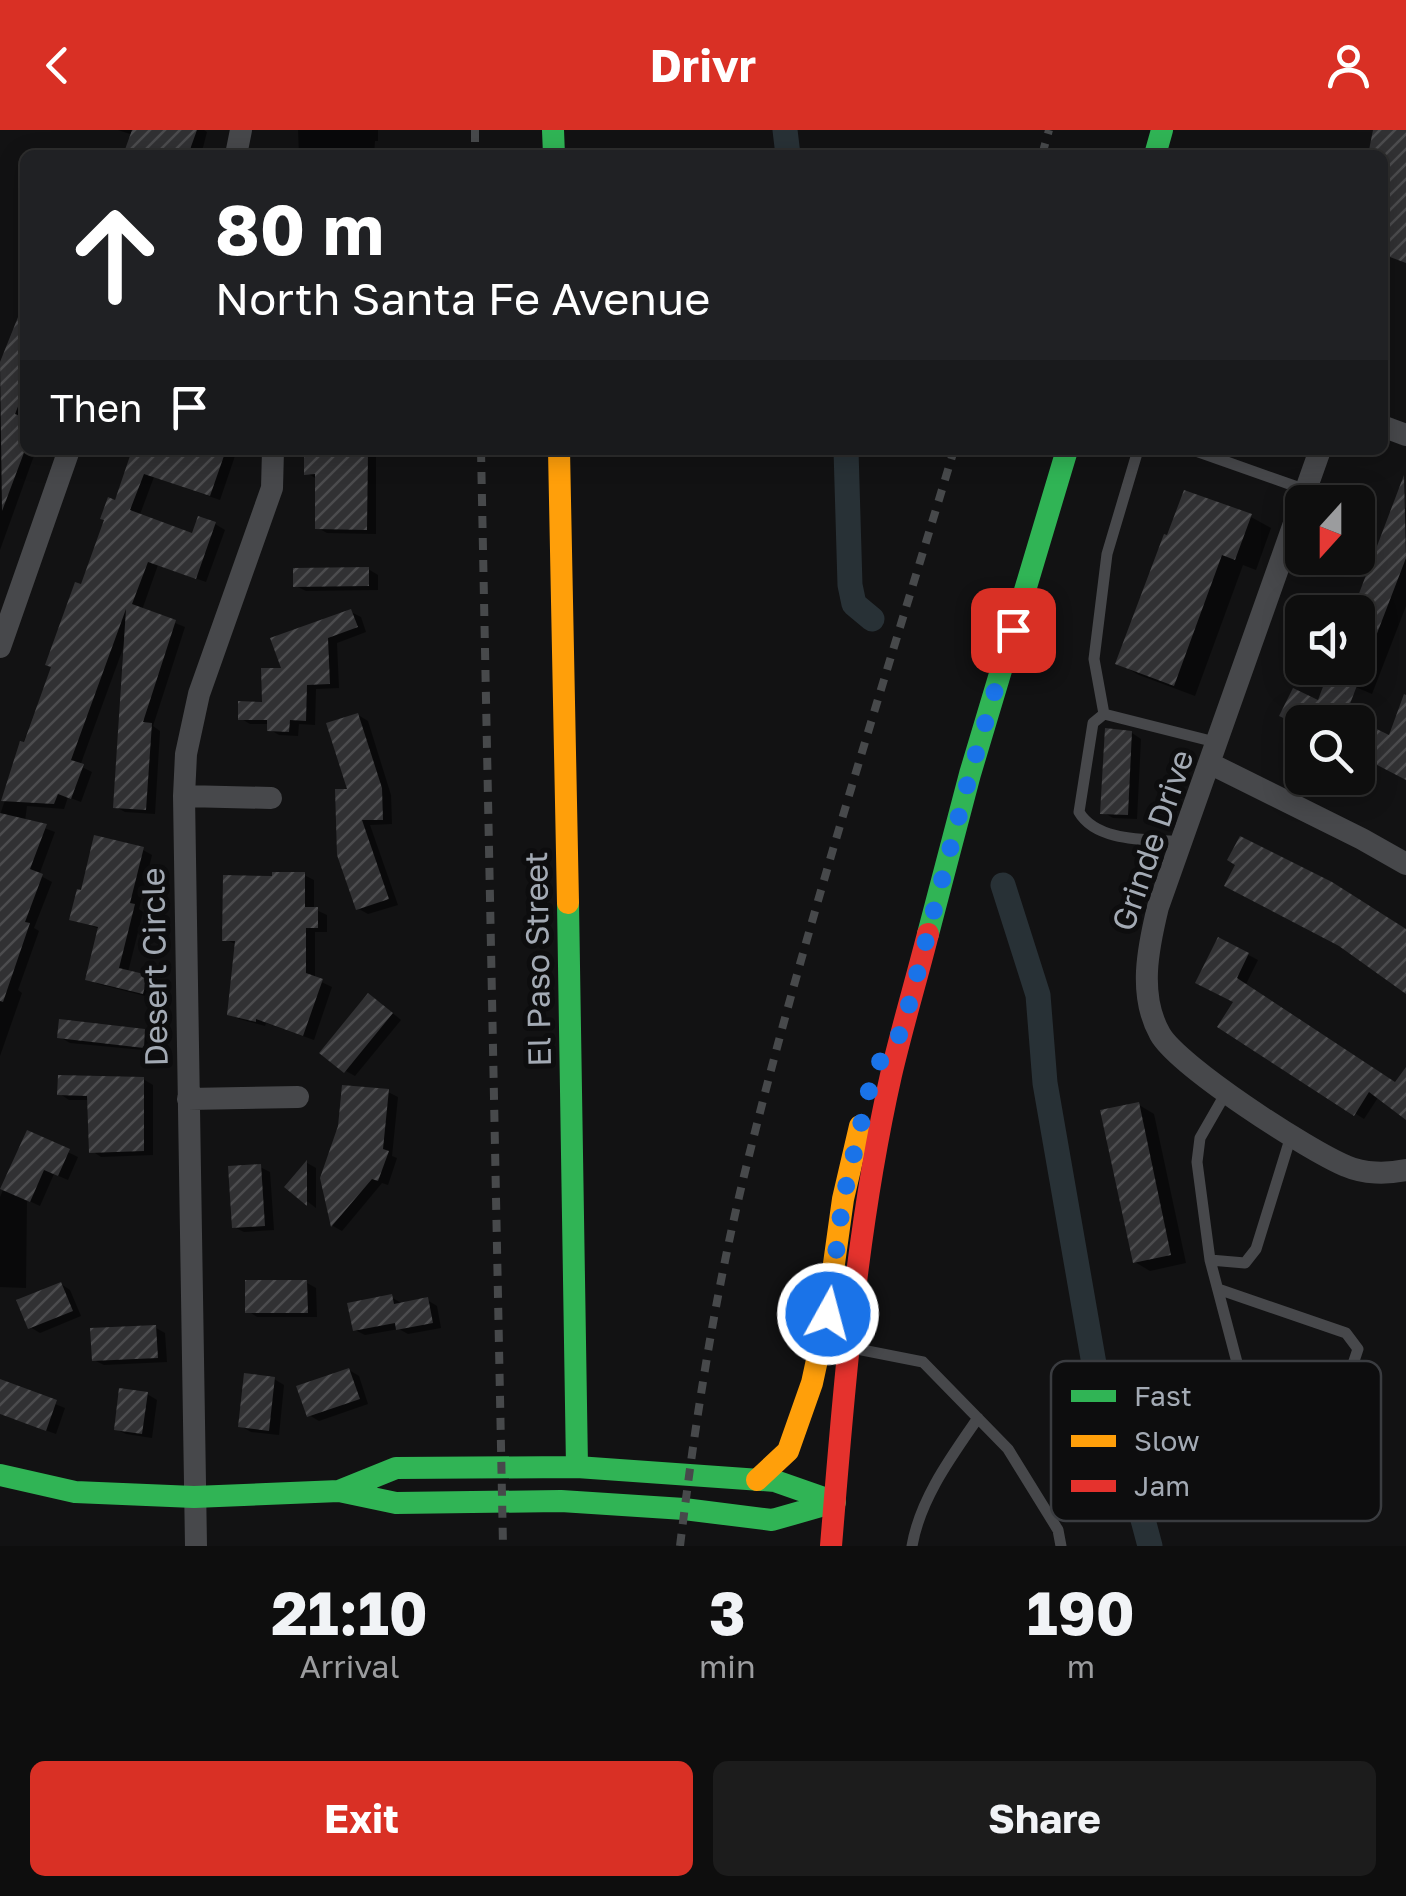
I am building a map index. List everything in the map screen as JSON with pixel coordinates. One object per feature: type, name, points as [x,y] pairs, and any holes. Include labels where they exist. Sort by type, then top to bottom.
[{"type":"main road","name":"El Paso Street","points":[[559,455],[576,1467]]},
{"type":"main road","points":[[831,1546],[848,1347],[870,1186],[902,1031],[970,774],[1066,455]]},
{"type":"main road","points":[[757,1480],[788,1450],[812,1383],[828,1314],[843,1199],[874,1070],[902,1031]]},
{"type":"main road","points":[[339,1491],[396,1468],[576,1467],[775,1481],[835,1502]]},
{"type":"main road","points":[[0,1475],[75,1492],[194,1497],[339,1491],[396,1503],[576,1502],[699,1510],[772,1520],[835,1502]]},
{"type":"street","points":[[0,647],[67,455]]},
{"type":"street","name":"Desert Circle","points":[[196,1546],[186,754],[199,694],[272,488],[273,455]]},
{"type":"street","name":"Grinde Drive","points":[[1308,485],[1318,455]]},
{"type":"street","name":"Grinde Drive","points":[[1285,551],[1158,908],[1146,962],[1152,1015],[1176,1055],[1292,1134],[1349,1168],[1391,1173],[1406,1170]]},
{"type":"street","points":[[1215,753],[1406,864]]},
{"type":"street","points":[[184,796],[271,798]]},
{"type":"street","points":[[188,1099],[298,1097]]},
{"type":"lane","points":[[1104,714],[1094,660],[1107,554],[1137,455]]},
{"type":"lane","points":[[1207,455],[1292,485]]},
{"type":"lane","points":[[1104,714],[1215,753]]},
{"type":"lane","points":[[1104,714],[1093,723],[1088,742],[1079,812],[1086,824],[1108,834],[1182,842]]},
{"type":"lane","points":[[1227,1092],[1200,1138],[1196,1162],[1210,1260],[1237,1361]]},
{"type":"lane","points":[[1210,1260],[1245,1263],[1256,1249],[1292,1134]]},
{"type":"lane","points":[[1218,1289],[1346,1333],[1358,1349],[1354,1361]]},
{"type":"lane","points":[[848,1347],[923,1362],[1008,1450],[1051,1519]]},
{"type":"lane","points":[[912,1546],[916,1524],[945,1466],[978,1418]]},
{"type":"lane","points":[[1052,1521],[1061,1546]]},
{"type":"building","points":[[132,130],[197,130],[190,150],[125,150]]},
{"type":"building","points":[[1373,130],[1406,130],[1406,263],[1388,256],[1388,150],[1369,150]]},
{"type":"building","points":[[20,312],[20,402],[15,414],[20,416],[20,455],[23,455],[2,511],[0,362]]},
{"type":"building","points":[[130,455],[224,455],[210,496],[144,474],[130,510],[192,533],[198,516],[216,522],[196,579],[148,562],[132,604],[176,620],[143,722],[152,723],[146,810],[113,808],[126,609],[71,760],[84,764],[71,799],[58,794],[54,804],[1,801],[20,741],[24,742],[51,667],[45,665],[75,582],[81,584],[108,497],[115,500]]},
{"type":"building","points":[[368,455],[367,530],[315,529],[315,474],[304,475],[304,456]]},
{"type":"building","points":[[1404,475],[1406,558],[1375,639],[1375,595],[1358,595],[1366,575],[1375,575],[1375,551]]},
{"type":"building","points":[[1184,490],[1252,514],[1235,560],[1222,555],[1174,686],[1115,664]]},
{"type":"building","points":[[369,567],[369,586],[293,587],[293,568]]},
{"type":"building","points":[[351,609],[358,627],[328,638],[330,684],[307,685],[306,721],[290,720],[289,732],[267,731],[267,720],[238,720],[238,701],[262,702],[261,668],[281,668],[270,638]]},
{"type":"building","points":[[1324,685],[1357,685],[1350,705],[1285,705],[1285,719],[1279,716],[1293,688],[1318,700]]},
{"type":"building","points":[[1404,694],[1406,780],[1375,764],[1375,728],[1389,735]]},
{"type":"building","points":[[358,713],[382,788],[383,820],[362,820],[389,899],[356,910],[337,855],[335,789],[347,789],[326,723]]},
{"type":"building","points":[[1105,728],[1132,731],[1128,815],[1100,814]]},
{"type":"building","points":[[0,813],[47,824],[30,869],[43,874],[3,1002],[0,1001]]},
{"type":"building","points":[[94,835],[144,847],[119,968],[148,975],[143,994],[85,980],[98,927],[69,920],[77,889],[81,890]]},
{"type":"building","points":[[1240,836],[1332,882],[1406,929],[1406,994],[1339,946],[1224,886],[1235,865],[1227,860]]},
{"type":"building","points":[[272,872],[305,872],[305,907],[318,907],[318,928],[306,928],[306,973],[323,979],[303,1036],[256,1019],[227,1015],[235,941],[222,941],[223,875],[272,876]]},
{"type":"building","points":[[1218,937],[1249,953],[1237,978],[1395,1082],[1406,1067],[1406,1120],[1369,1092],[1354,1116],[1217,1027],[1233,1002],[1195,983]]},
{"type":"building","points":[[368,993],[393,1013],[344,1073],[319,1053]]},
{"type":"building","points":[[59,1019],[145,1029],[144,1048],[57,1038]]},
{"type":"building","points":[[58,1075],[144,1077],[144,1151],[89,1153],[87,1096],[57,1095]]},
{"type":"building","points":[[342,1085],[389,1089],[383,1149],[389,1151],[378,1181],[372,1179],[331,1227],[320,1178],[338,1126]]},
{"type":"building","points":[[1139,1102],[1171,1255],[1133,1263],[1100,1110]]},
{"type":"building","points":[[27,1130],[70,1149],[58,1176],[44,1170],[30,1202],[0,1189]]},
{"type":"building","points":[[307,1160],[307,1206],[284,1187]]},
{"type":"building","points":[[261,1164],[265,1226],[232,1228],[228,1166]]},
{"type":"building","points":[[245,1280],[307,1280],[308,1313],[245,1313]]},
{"type":"building","points":[[61,1282],[73,1311],[28,1329],[16,1300]]},
{"type":"building","points":[[392,1294],[394,1304],[428,1297],[433,1323],[396,1330],[395,1323],[353,1331],[347,1303]]},
{"type":"building","points":[[156,1325],[158,1358],[92,1361],[90,1328]]},
{"type":"building","points":[[349,1368],[360,1399],[307,1417],[296,1386]]},
{"type":"building","points":[[244,1373],[275,1377],[269,1431],[238,1427]]},
{"type":"building","points":[[0,1379],[57,1400],[46,1431],[0,1414]]},
{"type":"building","points":[[119,1388],[148,1392],[142,1434],[114,1430]]},
{"type":"waterway","points":[[785,130],[787,150]]},
{"type":"waterway","points":[[846,455],[850,585],[854,604],[872,619]]},
{"type":"waterway","points":[[1003,885],[1038,995],[1045,1083],[1093,1361]]},
{"type":"waterway","points":[[1143,1521],[1150,1546]]},
{"type":"railway","points":[[475,130],[475,150]]},
{"type":"railway","points":[[1043,150],[1049,130]]},
{"type":"railway","points":[[481,455],[503,1546]]},
{"type":"railway","points":[[680,1546],[706,1362],[743,1180],[817,905],[952,455]]},
{"type":"traffic: fast","points":[[553,130],[554,150]]},
{"type":"traffic: fast","points":[[1156,150],[1162,130]]},
{"type":"traffic: fast","points":[[928,934],[970,774],[1066,455]]},
{"type":"traffic: fast","points":[[568,903],[577,1467]]},
{"type":"traffic: fast","points":[[339,1491],[396,1468],[577,1467],[775,1481],[835,1502]]},
{"type":"traffic: fast","points":[[0,1475],[75,1492],[194,1497],[339,1491],[396,1503],[561,1501],[684,1509],[772,1520],[835,1502]]},
{"type":"traffic: slow","points":[[559,455],[568,903]]},
{"type":"traffic: slow","points":[[757,1480],[788,1451],[812,1383],[827,1314],[843,1199],[860,1126]]},
{"type":"traffic: jam","points":[[831,1546],[846,1368],[869,1192],[891,1075],[928,934]]},
{"type":"route","points":[[828,1314],[843,1199],[874,1070],[902,1031],[970,774],[1013,630]]}]
